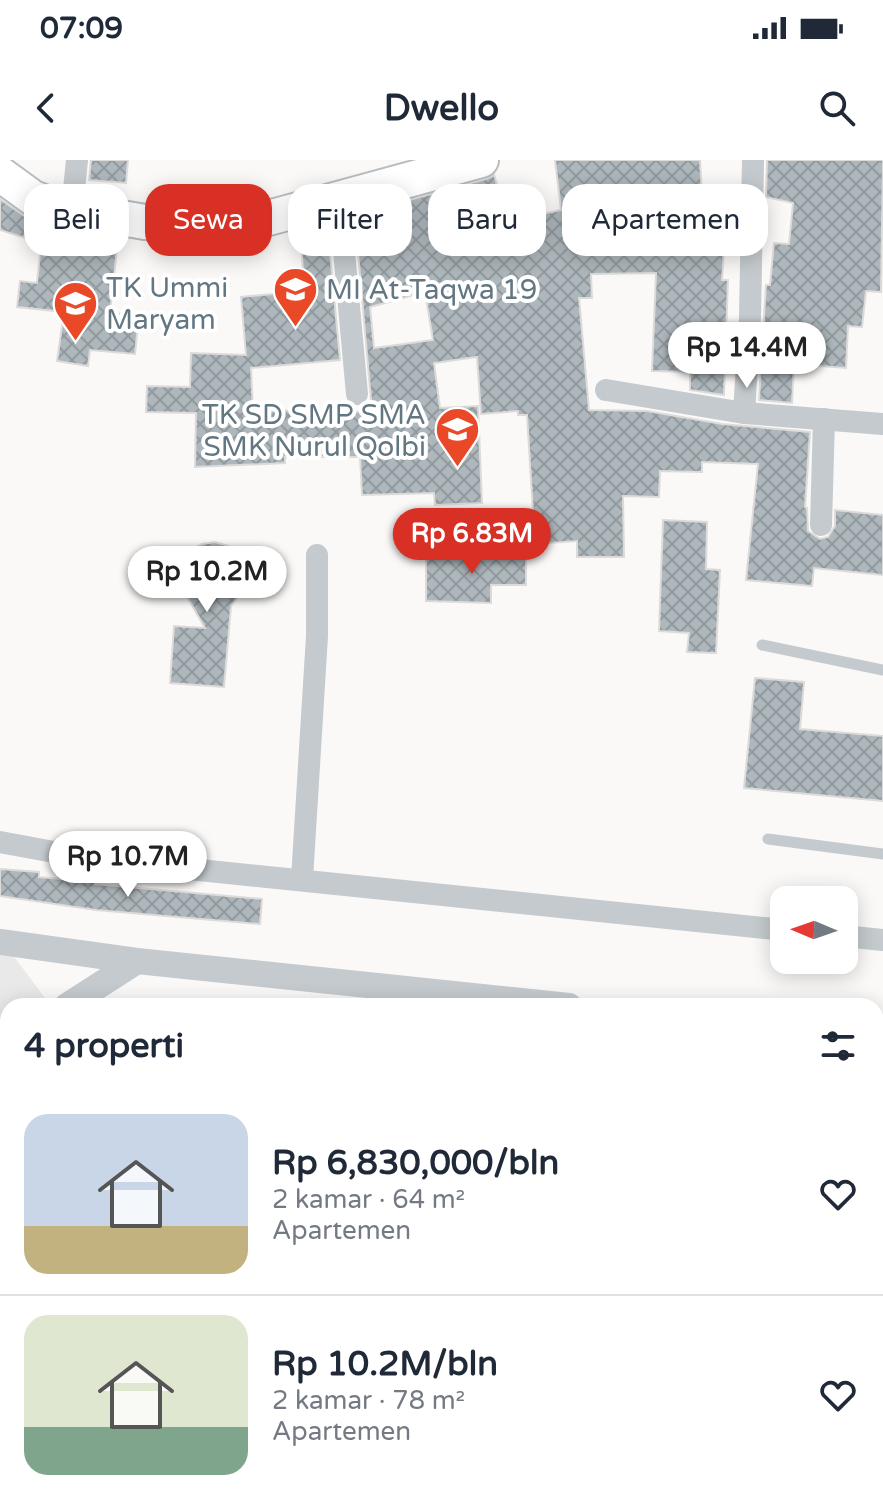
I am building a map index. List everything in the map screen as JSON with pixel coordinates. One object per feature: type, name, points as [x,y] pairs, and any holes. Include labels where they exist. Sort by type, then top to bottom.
[{"type":"main road","points":[[389,184],[481,160]]},
{"type":"main road","points":[[0,174],[24,191]]},
{"type":"main road","points":[[129,219],[200,225],[234,224],[288,212]]},
{"type":"street","points":[[75,184],[77,160]]},
{"type":"street","points":[[744,413],[750,317],[753,160]]},
{"type":"street","points":[[344,256],[357,394]]},
{"type":"street","points":[[606,390],[744,413],[883,424]]},
{"type":"street","points":[[821,525],[824,419]]},
{"type":"street","points":[[302,879],[317,636],[317,555]]},
{"type":"street","points":[[0,842],[92,859],[770,929]]},
{"type":"street","points":[[858,937],[883,940]]},
{"type":"street","points":[[0,942],[137,961],[492,998]]},
{"type":"street","points":[[79,998],[137,961]]},
{"type":"lane","points":[[762,645],[883,670]]},
{"type":"lane","points":[[768,839],[883,854]]},
{"type":"shaded area","points":[[0,938],[45,998],[0,998]]},
{"type":"building","points":[[91,160],[128,160],[126,183],[89,180]]},
{"type":"building","points":[[555,160],[700,160],[701,184],[562,184],[562,256],[724,256],[722,280],[728,280],[724,395],[690,390],[690,372],[652,371],[656,273],[591,274],[592,298],[579,298],[589,410],[647,411],[722,424],[810,432],[805,507],[808,531],[820,539],[828,537],[835,526],[835,510],[883,515],[883,575],[814,568],[812,586],[746,580],[758,464],[702,462],[702,472],[660,471],[659,497],[623,496],[624,557],[577,557],[577,541],[535,544],[527,415],[518,415],[518,411],[481,414],[477,357],[434,363],[440,408],[478,406],[482,503],[435,505],[434,493],[362,495],[360,457],[285,457],[285,463],[195,467],[196,413],[146,412],[147,386],[190,387],[191,353],[246,355],[241,297],[305,291],[302,256],[330,256],[340,360],[251,368],[253,411],[372,411],[358,256],[412,256],[412,199],[428,195],[428,256],[546,256],[546,213],[561,210]],"holes":[[[425,292],[433,340],[374,348],[370,307]]]},
{"type":"building","points":[[767,160],[883,160],[881,292],[866,291],[862,327],[848,326],[846,368],[794,364],[792,403],[759,400],[766,285],[770,285],[774,243],[789,244],[793,203],[768,197]]},
{"type":"building","points":[[494,175],[497,184],[468,184],[486,179]]},
{"type":"building","points":[[0,199],[24,216],[24,238],[0,230]]},
{"type":"building","points":[[40,256],[116,256],[110,313],[139,315],[135,354],[90,350],[88,366],[57,361],[64,312],[17,307],[20,281],[37,283]]},
{"type":"building","points":[[663,520],[707,522],[706,569],[720,570],[716,653],[687,652],[689,633],[659,631]]},
{"type":"building","points":[[215,542],[228,546],[238,554],[245,565],[246,578],[242,591],[231,606],[224,687],[170,683],[174,626],[205,628],[181,586],[179,573],[191,550]]},
{"type":"building","points":[[500,552],[526,552],[526,585],[491,585],[491,603],[426,601],[426,553],[500,555]]},
{"type":"building","points":[[755,678],[804,682],[800,729],[883,736],[883,801],[744,788]]},
{"type":"building","points":[[0,869],[39,872],[39,877],[95,884],[262,899],[260,924],[96,910],[0,896]]},
{"type":"place","name":"MI At-Taqwa 19","points":[[295,328]]},
{"type":"place","name":"TK Ummi Maryam","points":[[75,342]]},
{"type":"place","name":"TK SD SMP SMA SMK Nurul Qolbi","points":[[457,469]]}]
